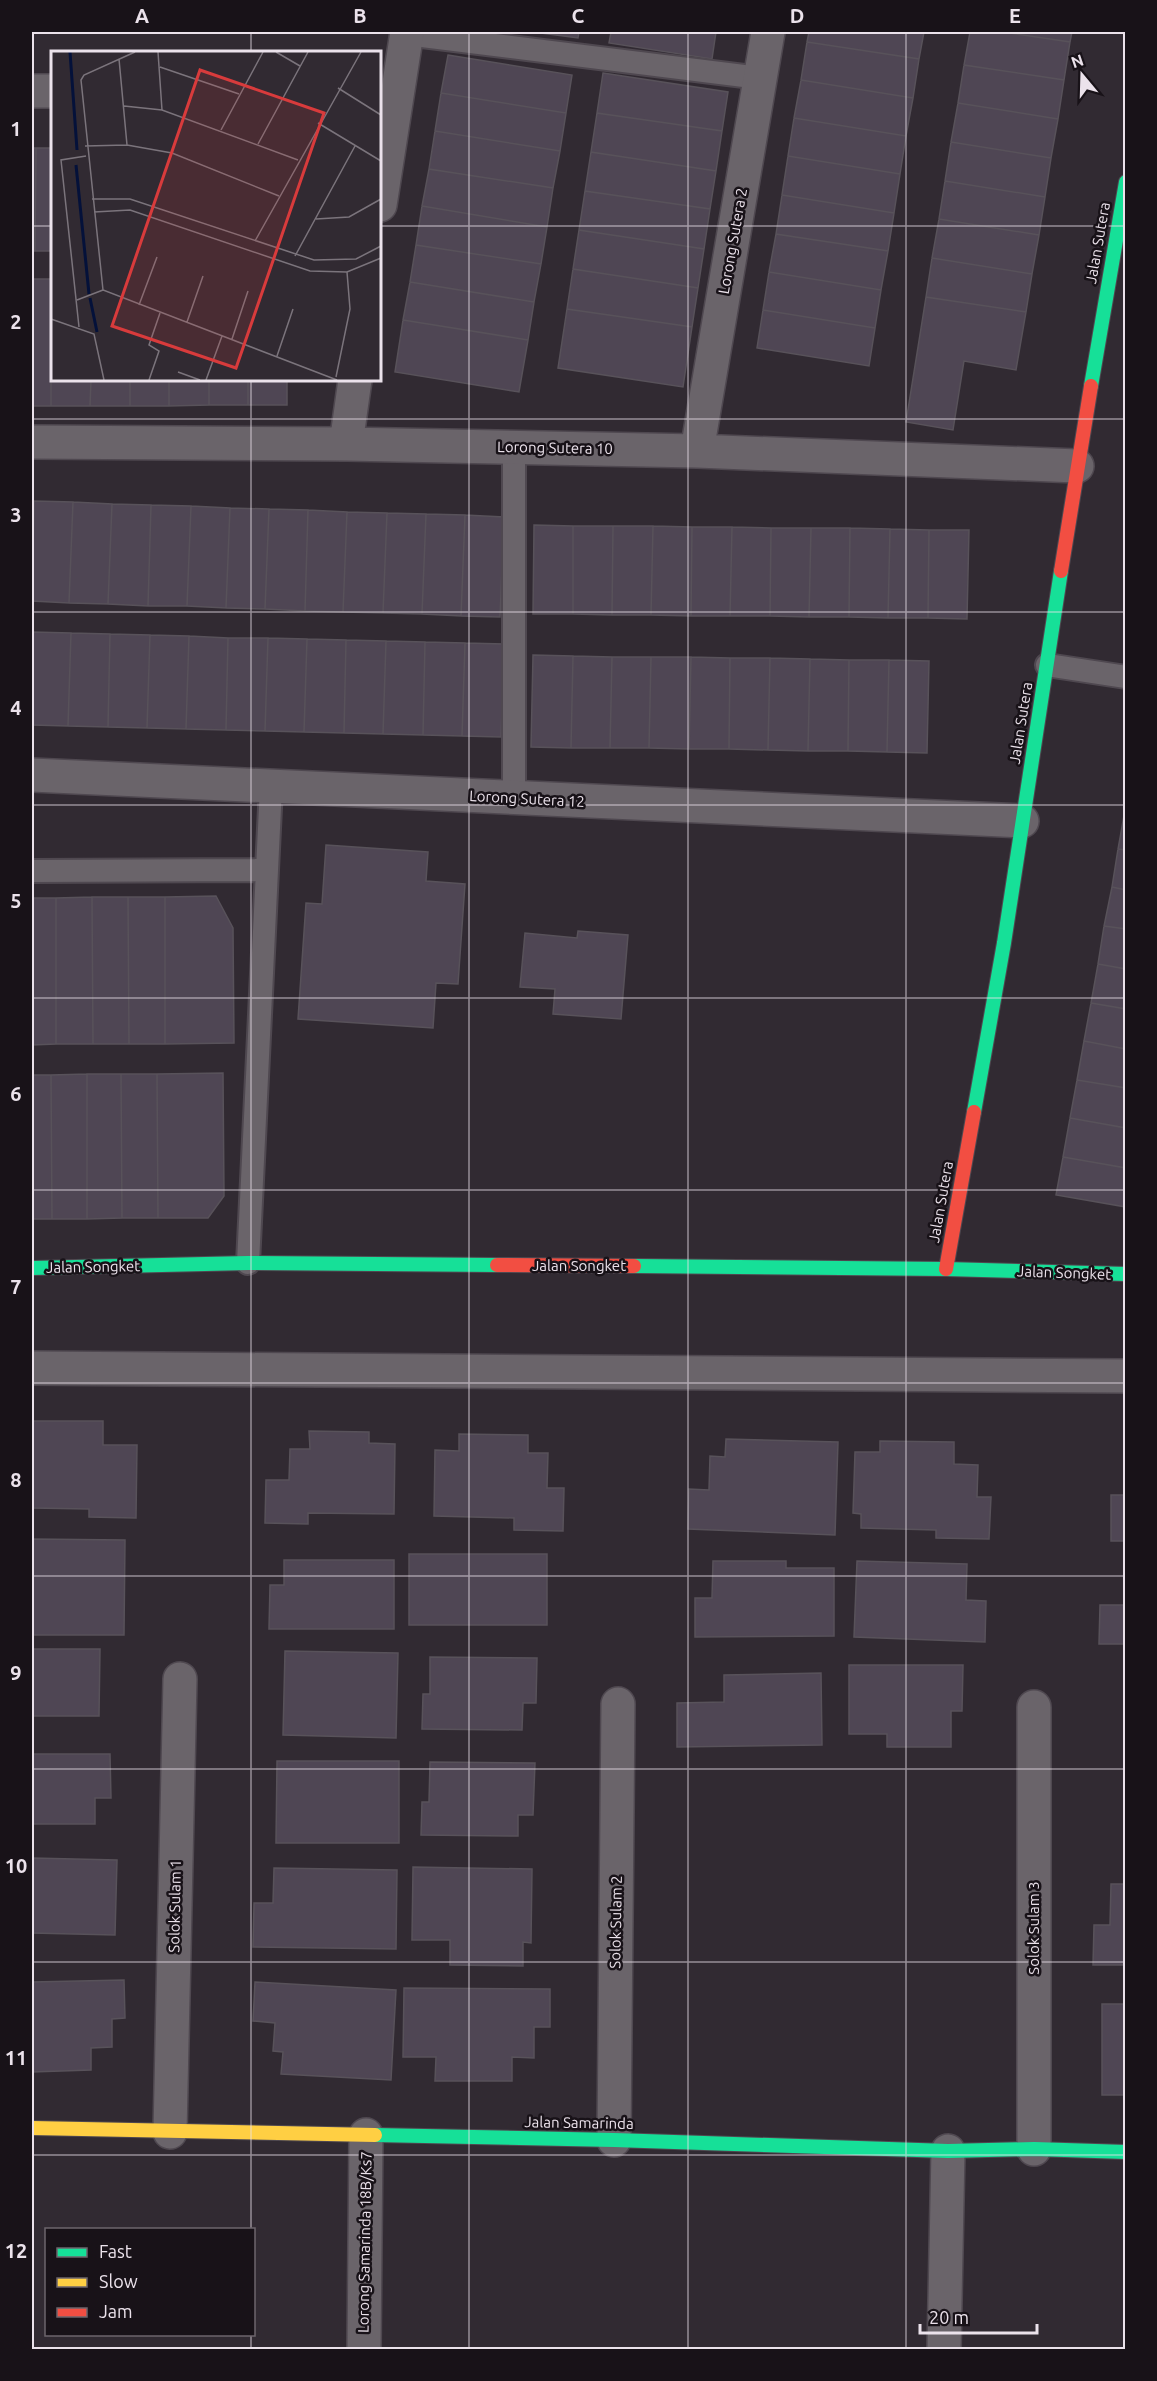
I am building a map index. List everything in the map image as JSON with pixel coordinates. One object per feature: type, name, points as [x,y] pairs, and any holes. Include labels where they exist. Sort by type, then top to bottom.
[{"type":"street","name":"Lorong Sutera 2","points":[[698,451],[768,32]]},
{"type":"street","points":[[381,191],[388,90],[406,33]]},
{"type":"street","points":[[32,91],[51,91]]},
{"type":"street","name":"Jalan Sutera","points":[[946,1269],[1004,943],[1077,466],[1125,182]]},
{"type":"street","points":[[346,444],[355,381]]},
{"type":"street","name":"Lorong Sutera 10","points":[[32,442],[346,444],[698,451],[1077,466]]},
{"type":"street","name":"Lorong Sutera 12","points":[[32,775],[1022,821]]},
{"type":"street","name":"Jalan Songket","points":[[32,1268],[248,1263],[946,1269],[1125,1274]]},
{"type":"street","points":[[32,1368],[1125,1376]]},
{"type":"street","name":"Solok Sulam 1","points":[[170,2132],[180,1679]]},
{"type":"street","name":"Solok Sulam 2","points":[[614,2140],[618,1704]]},
{"type":"street","name":"Solok Sulam 3","points":[[1034,1707],[1034,2149]]},
{"type":"street","name":"Jalan Samarinda","points":[[32,2128],[614,2140],[948,2151],[1034,2149],[1125,2152]]},
{"type":"street","name":"Lorong Samarinda 18B/Ks7","points":[[364,2349],[366,2135]]},
{"type":"street","points":[[944,2349],[948,2151]]},
{"type":"lane","points":[[406,33],[760,78]]},
{"type":"lane","points":[[514,447],[514,799]]},
{"type":"lane","points":[[1047,665],[1125,676]]},
{"type":"lane","points":[[248,1263],[271,787]]},
{"type":"lane","points":[[32,870],[266,870]]},
{"type":"building","points":[[533,32],[579,32],[578,38]]},
{"type":"building","points":[[611,32],[716,32],[712,59],[609,43]]},
{"type":"building","points":[[809,32],[924,32],[919,59],[807,42]]},
{"type":"building","points":[[970,32],[1003,32],[1070,42],[1064,80],[964,65]]},
{"type":"building","points":[[1003,32],[1072,32],[1070,42]]},
{"type":"building","points":[[807,42],[919,59],[913,98],[801,80]]},
{"type":"building","points":[[448,55],[572,75],[566,113],[441,93]]},
{"type":"building","points":[[964,65],[1064,80],[1058,119],[958,103]]},
{"type":"building","points":[[603,73],[728,92],[722,131],[597,113]]},
{"type":"building","points":[[801,80],[913,98],[906,136],[794,118]]},
{"type":"building","points":[[441,93],[566,113],[560,151],[435,131]]},
{"type":"building","points":[[958,103],[1058,119],[1051,158],[951,142]]},
{"type":"building","points":[[597,113],[722,131],[716,171],[591,152]]},
{"type":"building","points":[[794,118],[906,136],[900,174],[788,156]]},
{"type":"building","points":[[435,131],[560,151],[553,188],[429,169]]},
{"type":"building","points":[[951,142],[1051,158],[1045,197],[945,181]]},
{"type":"building","points":[[32,148],[36,148],[35,251],[32,251]]},
{"type":"building","points":[[36,148],[51,148],[51,251],[35,251]]},
{"type":"building","points":[[591,152],[716,171],[710,209],[585,191]]},
{"type":"building","points":[[788,156],[900,174],[894,213],[782,195]]},
{"type":"building","points":[[429,169],[553,188],[547,227],[422,206]]},
{"type":"building","points":[[945,181],[1045,197],[1039,235],[939,219]]},
{"type":"building","points":[[585,191],[710,209],[704,249],[579,230]]},
{"type":"building","points":[[782,195],[894,213],[888,251],[776,234]]},
{"type":"building","points":[[422,206],[547,227],[541,264],[416,245]]},
{"type":"building","points":[[939,219],[1039,235],[1032,274],[932,258]]},
{"type":"building","points":[[579,230],[704,249],[698,288],[573,269]]},
{"type":"building","points":[[776,234],[888,251],[881,290],[769,272]]},
{"type":"building","points":[[416,245],[541,264],[534,302],[410,282]]},
{"type":"building","points":[[932,258],[1032,274],[1026,312],[926,297]]},
{"type":"building","points":[[573,269],[698,288],[692,327],[567,309]]},
{"type":"building","points":[[769,272],[881,290],[875,328],[763,310]]},
{"type":"building","points":[[32,279],[51,279],[51,406],[32,406]]},
{"type":"building","points":[[410,282],[534,302],[528,340],[403,320]]},
{"type":"building","points":[[926,297],[1026,312],[1016,370],[964,361],[953,430],[906,422]]},
{"type":"building","points":[[567,309],[692,327],[683,387],[558,368]]},
{"type":"building","points":[[763,310],[875,328],[869,366],[757,348]]},
{"type":"building","points":[[403,320],[528,340],[519,392],[395,372]]},
{"type":"building","points":[[51,381],[91,381],[90,406],[51,406]]},
{"type":"building","points":[[91,381],[130,381],[130,406],[90,406]]},
{"type":"building","points":[[130,381],[169,381],[169,406],[130,406]]},
{"type":"building","points":[[169,381],[209,381],[209,405],[169,406]]},
{"type":"building","points":[[209,381],[248,381],[248,405],[209,405]]},
{"type":"building","points":[[248,381],[287,381],[287,405],[248,405]]},
{"type":"building","points":[[34,501],[73,502],[69,603],[32,601]]},
{"type":"building","points":[[73,502],[112,504],[108,604],[69,603]]},
{"type":"building","points":[[112,504],[151,505],[148,606],[108,604]]},
{"type":"building","points":[[151,505],[191,506],[187,606],[148,606]]},
{"type":"building","points":[[191,506],[230,508],[226,608],[187,606]]},
{"type":"building","points":[[230,508],[269,509],[265,609],[226,608]]},
{"type":"building","points":[[269,509],[308,510],[305,611],[265,609]]},
{"type":"building","points":[[308,510],[347,512],[343,612],[305,611]]},
{"type":"building","points":[[347,512],[387,513],[383,613],[343,612]]},
{"type":"building","points":[[387,513],[426,514],[422,614],[383,613]]},
{"type":"building","points":[[426,514],[465,515],[461,616],[422,614]]},
{"type":"building","points":[[465,515],[504,517],[500,617],[461,616]]},
{"type":"building","points":[[534,525],[573,526],[573,614],[533,614]]},
{"type":"building","points":[[573,526],[613,526],[612,615],[573,614]]},
{"type":"building","points":[[613,526],[653,526],[651,615],[612,615]]},
{"type":"building","points":[[653,526],[692,527],[691,616],[651,615]]},
{"type":"building","points":[[692,527],[732,527],[730,616],[691,616]]},
{"type":"building","points":[[732,527],[771,528],[770,616],[730,616]]},
{"type":"building","points":[[771,528],[811,528],[809,617],[770,616]]},
{"type":"building","points":[[811,528],[850,528],[849,617],[809,617]]},
{"type":"building","points":[[850,528],[890,529],[888,618],[849,617]]},
{"type":"building","points":[[890,529],[929,530],[928,618],[888,618]]},
{"type":"building","points":[[929,530],[969,530],[967,619],[928,618]]},
{"type":"building","points":[[32,632],[71,633],[68,726],[32,725]]},
{"type":"building","points":[[71,633],[110,634],[108,727],[68,726]]},
{"type":"building","points":[[110,634],[150,635],[147,728],[108,727]]},
{"type":"building","points":[[150,635],[189,636],[186,729],[147,728]]},
{"type":"building","points":[[189,636],[228,638],[226,730],[186,729]]},
{"type":"building","points":[[228,638],[268,638],[265,731],[226,730]]},
{"type":"building","points":[[268,638],[307,639],[304,732],[265,731]]},
{"type":"building","points":[[307,639],[346,640],[344,733],[304,732]]},
{"type":"building","points":[[346,640],[386,641],[383,734],[344,733]]},
{"type":"building","points":[[386,641],[425,642],[423,735],[383,734]]},
{"type":"building","points":[[425,642],[465,643],[462,736],[423,735]]},
{"type":"building","points":[[465,643],[504,644],[501,737],[462,736]]},
{"type":"building","points":[[533,655],[573,656],[571,748],[531,747]]},
{"type":"building","points":[[573,656],[612,657],[610,748],[571,748]]},
{"type":"building","points":[[612,657],[651,657],[649,748],[610,748]]},
{"type":"building","points":[[651,657],[691,657],[689,749],[649,748]]},
{"type":"building","points":[[691,657],[730,658],[729,749],[689,749]]},
{"type":"building","points":[[730,658],[770,658],[768,750],[729,749]]},
{"type":"building","points":[[770,658],[810,659],[808,751],[768,750]]},
{"type":"building","points":[[810,659],[849,660],[848,751],[808,751]]},
{"type":"building","points":[[849,660],[889,660],[887,752],[848,751]]},
{"type":"building","points":[[889,660],[929,661],[927,753],[887,752]]},
{"type":"building","points":[[1126,810],[1126,850],[1118,849]]},
{"type":"building","points":[[326,845],[428,852],[426,881],[465,884],[458,984],[436,983],[433,1028],[298,1019],[306,903],[322,904]]},
{"type":"building","points":[[1118,849],[1126,850],[1126,890],[1112,887]]},
{"type":"building","points":[[1112,887],[1126,890],[1126,929],[1104,926]]},
{"type":"building","points":[[216,896],[233,928],[234,1043],[165,1044],[165,897]]},
{"type":"building","points":[[92,897],[128,897],[129,1044],[93,1044]]},
{"type":"building","points":[[92,897],[93,1044],[56,1044],[56,898]]},
{"type":"building","points":[[128,897],[165,897],[165,1044],[129,1044]]},
{"type":"building","points":[[32,898],[56,898],[56,1044],[32,1045]]},
{"type":"building","points":[[1104,926],[1126,929],[1126,969],[1098,964]]},
{"type":"building","points":[[578,931],[628,935],[621,1019],[553,1014],[555,989],[520,987],[525,933],[577,938]]},
{"type":"building","points":[[1098,964],[1126,969],[1126,1009],[1091,1003]]},
{"type":"building","points":[[1091,1003],[1126,1009],[1126,1049],[1084,1041]]},
{"type":"building","points":[[1084,1041],[1126,1049],[1126,1088],[1077,1080]]},
{"type":"building","points":[[223,1073],[224,1196],[208,1218],[158,1218],[157,1074]]},
{"type":"building","points":[[87,1074],[121,1074],[122,1218],[87,1219]]},
{"type":"building","points":[[87,1074],[87,1219],[52,1219],[51,1075]]},
{"type":"building","points":[[121,1074],[157,1074],[158,1218],[122,1218]]},
{"type":"building","points":[[32,1075],[51,1075],[52,1219],[32,1219]]},
{"type":"building","points":[[1077,1080],[1126,1088],[1126,1128],[1070,1118]]},
{"type":"building","points":[[1070,1118],[1126,1128],[1126,1168],[1063,1157]]},
{"type":"building","points":[[1063,1157],[1126,1168],[1126,1207],[1056,1195]]},
{"type":"building","points":[[32,1421],[103,1421],[103,1445],[137,1445],[136,1518],[89,1517],[89,1509],[32,1508]]},
{"type":"building","points":[[309,1431],[369,1432],[369,1443],[395,1444],[394,1514],[308,1513],[308,1524],[265,1523],[266,1480],[289,1480],[290,1449],[310,1449]]},
{"type":"building","points":[[459,1434],[528,1435],[528,1453],[548,1453],[547,1488],[564,1488],[563,1531],[514,1530],[514,1518],[434,1516],[435,1450],[459,1451]]},
{"type":"building","points":[[726,1439],[838,1442],[835,1535],[688,1529],[689,1489],[709,1490],[710,1456],[725,1457]]},
{"type":"building","points":[[880,1441],[954,1442],[954,1464],[978,1465],[977,1497],[991,1497],[989,1539],[936,1538],[936,1530],[861,1528],[861,1514],[853,1513],[855,1452],[880,1452]]},
{"type":"building","points":[[1111,1495],[1126,1495],[1126,1541],[1111,1541]]},
{"type":"building","points":[[32,1539],[125,1540],[124,1635],[32,1635]]},
{"type":"building","points":[[409,1554],[547,1554],[547,1625],[409,1625]]},
{"type":"building","points":[[284,1560],[394,1560],[394,1629],[269,1629],[270,1585],[284,1585]]},
{"type":"building","points":[[713,1561],[786,1561],[786,1568],[834,1568],[834,1636],[695,1637],[695,1598],[712,1598]]},
{"type":"building","points":[[857,1561],[967,1564],[966,1600],[986,1601],[985,1642],[854,1637]]},
{"type":"building","points":[[1124,1568],[1126,1644],[1099,1644],[1100,1605],[1124,1605]]},
{"type":"building","points":[[32,1649],[100,1649],[99,1716],[32,1716]]},
{"type":"building","points":[[285,1651],[398,1653],[396,1738],[283,1735]]},
{"type":"building","points":[[430,1657],[537,1658],[536,1703],[523,1703],[522,1730],[422,1729],[423,1694],[430,1694]]},
{"type":"building","points":[[849,1665],[963,1665],[962,1711],[951,1711],[951,1747],[887,1747],[887,1734],[849,1734]]},
{"type":"building","points":[[821,1673],[822,1745],[677,1747],[677,1703],[724,1702],[724,1675]]},
{"type":"building","points":[[32,1754],[110,1754],[111,1798],[95,1798],[95,1824],[32,1824]]},
{"type":"building","points":[[277,1761],[399,1761],[399,1843],[276,1843]]},
{"type":"building","points":[[430,1762],[535,1763],[533,1815],[518,1815],[518,1836],[421,1835],[422,1802],[429,1802]]},
{"type":"building","points":[[32,1858],[117,1860],[115,1935],[32,1933]]},
{"type":"building","points":[[413,1867],[532,1869],[531,1943],[523,1942],[523,1966],[450,1965],[450,1940],[412,1940]]},
{"type":"building","points":[[274,1868],[397,1870],[396,1949],[253,1947],[254,1903],[273,1903]]},
{"type":"building","points":[[1111,1884],[1126,1884],[1126,1965],[1093,1965],[1094,1925],[1110,1925]]},
{"type":"building","points":[[124,1980],[125,2018],[112,2019],[112,2047],[91,2048],[91,2070],[32,2072],[32,1982]]},
{"type":"building","points":[[255,1982],[396,1990],[391,2080],[281,2074],[283,2052],[273,2051],[275,2023],[253,2021]]},
{"type":"building","points":[[404,1988],[550,1989],[550,2027],[534,2027],[534,2058],[512,2057],[512,2081],[435,2081],[436,2057],[403,2057]]},
{"type":"building","points":[[1102,2004],[1126,2004],[1126,2095],[1102,2095]]},
{"type":"traffic: fast","points":[[1091,386],[1126,182]]},
{"type":"traffic: fast","points":[[974,1112],[1004,943],[1061,571]]},
{"type":"traffic: fast","points":[[32,1268],[248,1263],[497,1265]]},
{"type":"traffic: fast","points":[[634,1266],[946,1269],[1126,1274]]},
{"type":"traffic: fast","points":[[375,2135],[948,2151],[1034,2149],[1126,2152]]},
{"type":"traffic: slow","points":[[32,2128],[375,2135]]},
{"type":"traffic: jam","points":[[1061,571],[1091,386]]},
{"type":"traffic: jam","points":[[946,1269],[974,1112]]},
{"type":"traffic: jam","points":[[497,1265],[634,1266]]}]
